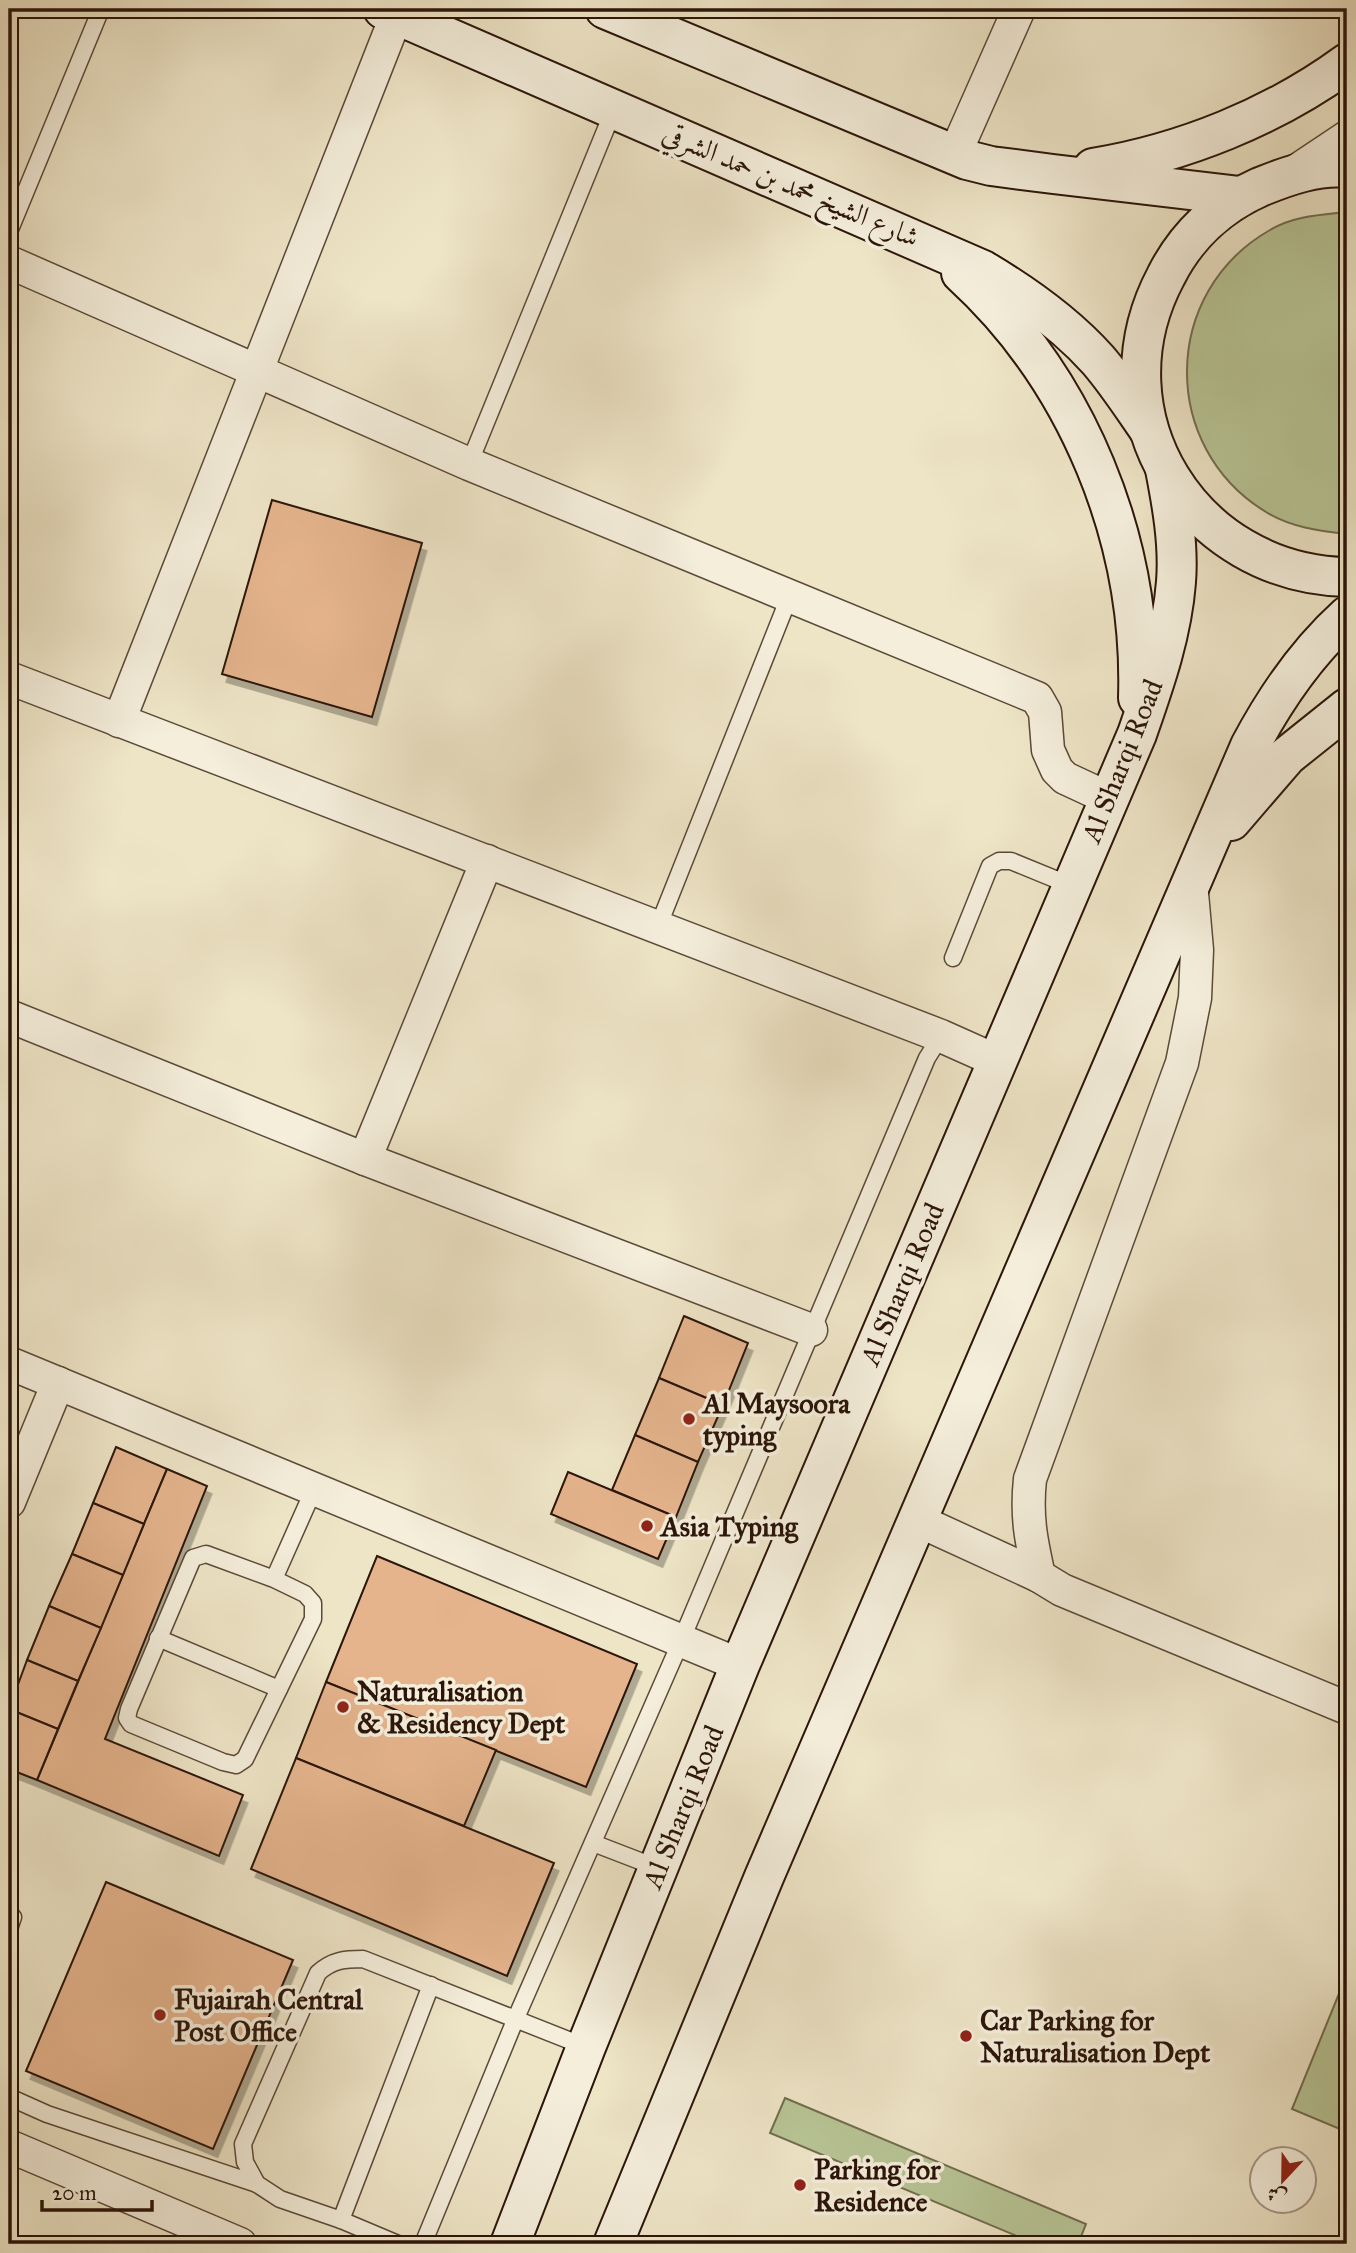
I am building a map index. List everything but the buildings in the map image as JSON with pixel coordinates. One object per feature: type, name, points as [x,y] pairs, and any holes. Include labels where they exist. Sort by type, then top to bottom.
[{"type":"main road","points":[[605,9],[954,156],[991,166],[1240,196]]},
{"type":"main road","name":"شارع الشيخ محمد بن حمد الشرقي","points":[[390,12],[984,270],[1028,297],[1059,322],[1098,360],[1149,430]]},
{"type":"main road","points":[[1052,174],[1130,162],[1206,139],[1278,106],[1347,63]]},
{"type":"main road","points":[[1347,168],[1291,174],[1240,196],[1204,223],[1175,258],[1154,298],[1143,341],[1141,387],[1149,430],[1165,469],[1193,509],[1229,541],[1271,564],[1319,576],[1347,577]]},
{"type":"main road","points":[[931,245],[982,292],[1030,349],[1064,402],[1096,464],[1118,529],[1133,596],[1139,665],[1137,734]]},
{"type":"main road","name":"Al Sharqi Road","points":[[510,2244],[740,1665],[1137,734],[1161,662],[1177,581],[1172,508],[1165,469]]},
{"type":"main road","points":[[613,2244],[759,1888],[1250,746],[1290,679],[1347,616]]},
{"type":"main road","points":[[1191,881],[1234,815],[1287,756],[1347,708]]},
{"type":"street","points":[[954,156],[1019,9]]},
{"type":"street","points":[[119,721],[257,369],[390,12]]},
{"type":"street","points":[[1291,174],[1347,137]]},
{"type":"street","points":[[9,262],[469,464],[1037,698],[1045,712],[1048,750],[1057,770],[1065,778],[1108,798]]},
{"type":"street","points":[[9,678],[658,927],[997,1061]]},
{"type":"street","points":[[365,1159],[486,861]]},
{"type":"street","points":[[1039,1576],[1027,1506],[1030,1479],[1182,1063],[1195,998],[1197,962],[1191,881]]},
{"type":"street","points":[[9,1016],[365,1159],[811,1330]]},
{"type":"street","points":[[9,1363],[740,1665]]},
{"type":"street","points":[[9,1502],[58,1383]]},
{"type":"street","points":[[917,1520],[1039,1576],[1062,1590],[1347,1708]]},
{"type":"street","points":[[9,2146],[240,2244]]},
{"type":"lane","points":[[9,232],[100,9]]},
{"type":"lane","points":[[469,464],[614,108]]},
{"type":"lane","points":[[658,927],[790,596]]},
{"type":"lane","points":[[953,958],[990,866],[999,861],[1011,861],[1072,886]]},
{"type":"lane","points":[[423,2244],[516,2018],[681,1641],[927,1058],[941,1037]]},
{"type":"lane","points":[[274,1579],[314,1489]]},
{"type":"lane","points":[[206,1554],[274,1579],[304,1594],[313,1602],[313,1619],[245,1759],[236,1765],[212,1758],[131,1724],[127,1718],[193,1558],[206,1554]]},
{"type":"lane","points":[[158,1638],[279,1689]]},
{"type":"lane","points":[[593,1843],[658,1868]]},
{"type":"lane","points":[[257,2184],[245,2162],[243,2144],[318,1973],[342,1959],[363,1959],[586,2047]]},
{"type":"lane","points":[[341,2220],[431,1985]]},
{"type":"lane","points":[[9,2097],[47,2114],[257,2184],[280,2199],[341,2220],[398,2244]]},
{"type":"green space","points":[[1347,212],[1347,534],[1315,530],[1285,521],[1266,512],[1231,484],[1206,449],[1192,411],[1187,370],[1193,329],[1208,291],[1234,257],[1279,225],[1307,217]]},
{"type":"green space","points":[[1347,1974],[1347,2132],[1292,2109]]},
{"type":"green space","points":[[785,2098],[1086,2224],[1078,2244],[1036,2244],[770,2133]]},
{"type":"place","name":"Al Maysoora typing","points":[[689,1419]]},
{"type":"place","name":"Asia Typing","points":[[647,1526]]},
{"type":"place","name":"Naturalisation & Residency Dept","points":[[343,1707]]},
{"type":"place","name":"Fujairah Central Post Office","points":[[160,2015]]},
{"type":"place","name":"Car Parking for Naturalisation Dept","points":[[966,2036]]},
{"type":"place","name":"Parking for Residence","points":[[800,2185]]}]
